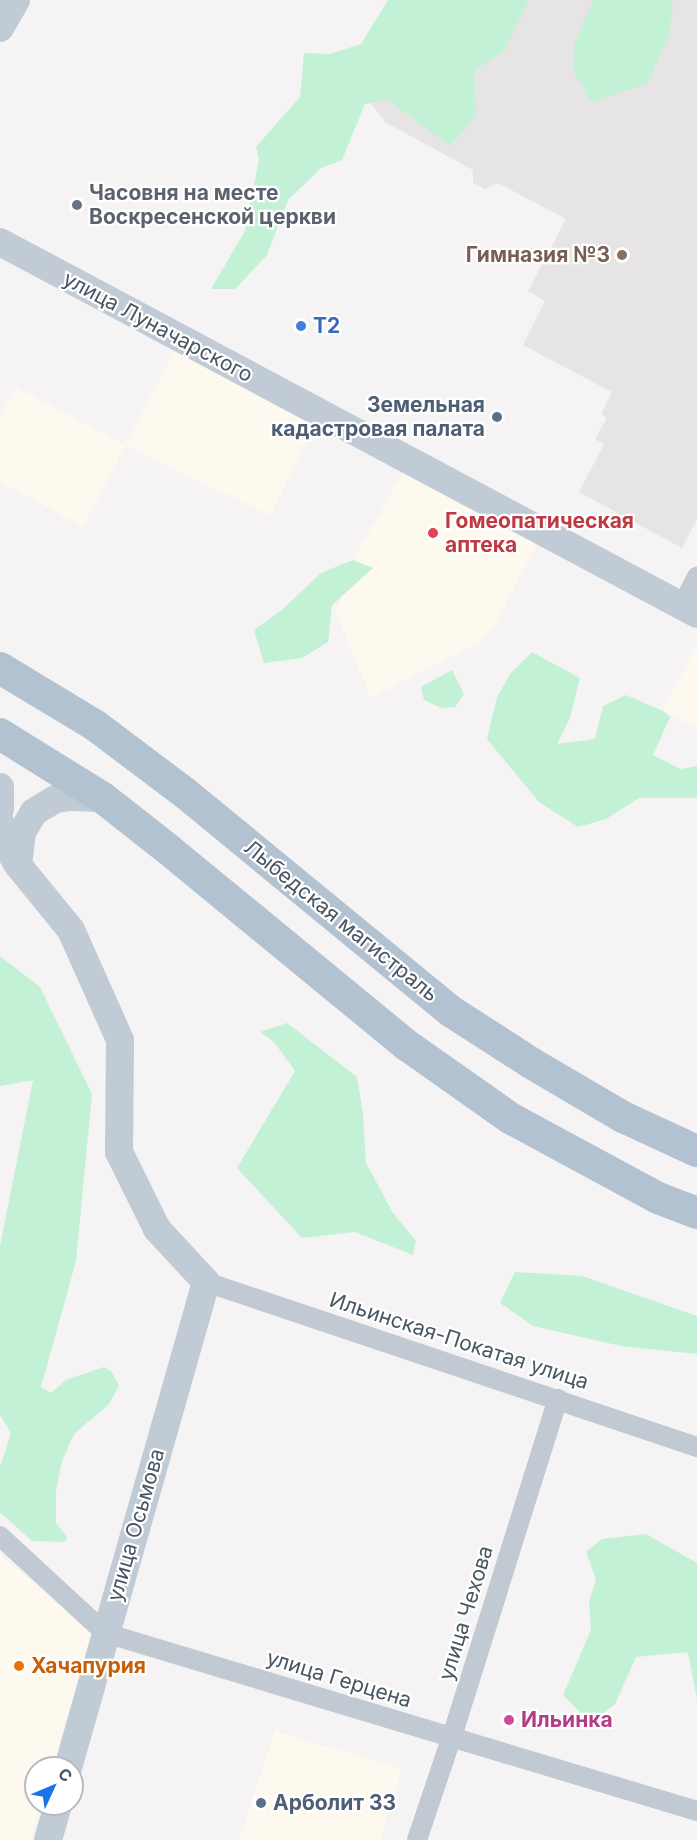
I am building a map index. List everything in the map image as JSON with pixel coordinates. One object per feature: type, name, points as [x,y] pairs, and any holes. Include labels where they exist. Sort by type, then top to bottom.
[{"type":"main road","name":"Лыбедская магистраль","points":[[0,668],[96,726],[184,793],[452,1012],[531,1064],[623,1117],[697,1151]]},
{"type":"main road","points":[[0,734],[103,798],[408,1046],[501,1112],[592,1165],[658,1198],[697,1213]]},
{"type":"street","points":[[0,28],[16,0]]},
{"type":"street","name":"улица Луначарского","points":[[0,242],[689,610]]},
{"type":"street","points":[[689,610],[697,577]]},
{"type":"street","points":[[0,787],[0,809]]},
{"type":"street","points":[[18,865],[22,832],[34,812],[56,800],[71,796],[103,798]]},
{"type":"street","points":[[0,822],[3,840],[18,865],[71,930],[120,1040],[119,1152],[157,1230],[206,1282]]},
{"type":"street","name":"Ильинская-Покатая улица","points":[[206,1282],[697,1447]]},
{"type":"street","name":"улица Осьмова","points":[[71,1756],[206,1282]]},
{"type":"street","name":"улица Чехова","points":[[417,1840],[452,1738],[558,1399]]},
{"type":"street","name":"улица Герцена","points":[[0,1536],[105,1634],[697,1811]]},
{"type":"street","points":[[48,1840],[55,1816]]},
{"type":"shaded area","name":"Гимназия №3","points":[[408,0],[697,0],[697,519],[682,548],[579,492],[604,444],[595,439],[607,418],[601,414],[612,392],[523,345],[545,301],[528,291],[566,219],[498,183],[485,189],[473,183],[473,170],[385,122],[359,87]]},
{"type":"shaded area","points":[[175,350],[316,422],[270,516],[126,445],[83,527],[0,481],[0,417],[16,387],[125,445]]},
{"type":"shaded area","points":[[404,471],[537,544],[496,623],[480,641],[371,698],[336,613],[353,560]]},
{"type":"shaded area","points":[[697,644],[697,728],[663,711]]},
{"type":"shaded area","points":[[0,1554],[91,1633],[55,1756],[24,1756],[24,1816],[38,1816],[31,1840],[0,1840]]},
{"type":"shaded area","points":[[275,1731],[402,1769],[381,1840],[239,1840]]},
{"type":"green space","points":[[388,0],[529,0],[504,51],[474,71],[476,116],[450,146],[387,99],[365,104],[342,160],[321,168],[288,200],[267,255],[235,289],[211,289],[245,231],[259,159],[256,147],[300,97],[304,53],[330,54],[361,44]]},
{"type":"green space","points":[[594,0],[669,0],[673,6],[669,35],[647,84],[591,102],[573,70],[575,41]]},
{"type":"green space","points":[[353,560],[373,568],[332,605],[328,642],[302,658],[264,663],[254,630],[283,609],[321,573]]},
{"type":"green space","points":[[532,652],[580,678],[570,718],[557,744],[595,739],[603,706],[626,695],[663,711],[670,717],[653,755],[681,769],[697,766],[697,798],[639,798],[606,819],[578,827],[539,802],[487,739],[497,697],[510,674]]},
{"type":"green space","points":[[452,670],[464,694],[455,707],[441,708],[424,700],[421,687]]},
{"type":"green space","points":[[0,956],[40,987],[92,1094],[76,1261],[41,1387],[51,1393],[66,1380],[104,1367],[111,1371],[119,1386],[109,1404],[74,1434],[62,1461],[56,1491],[56,1523],[67,1537],[65,1542],[32,1541],[0,1512],[0,1467],[11,1433],[0,1415],[0,1246],[33,1080],[0,1086]]},
{"type":"green space","points":[[287,1023],[357,1077],[363,1114],[366,1163],[393,1213],[416,1241],[413,1255],[355,1232],[302,1238],[237,1168],[295,1071],[274,1042],[260,1032]]},
{"type":"green space","points":[[515,1272],[582,1276],[697,1316],[697,1354],[621,1346],[533,1326],[500,1303]]},
{"type":"green space","points":[[646,1534],[697,1563],[697,1699],[688,1652],[636,1657],[615,1704],[591,1723],[563,1695],[591,1630],[589,1602],[596,1579],[586,1552],[602,1539]]},
{"type":"place","name":"Часовня на месте Воскресенской церкви","points":[[77,205]]},
{"type":"place","name":"Гимназия №3","points":[[622,255]]},
{"type":"place","name":"T2","points":[[301,326]]},
{"type":"place","name":"Земельная кадастровая палата","points":[[497,417]]},
{"type":"place","name":"Гомеопатическая аптека","points":[[433,533]]},
{"type":"place","name":"Хачапурия","points":[[19,1666]]},
{"type":"place","name":"Ильинка","points":[[509,1720]]},
{"type":"place","name":"Арболит 33","points":[[261,1803]]}]
